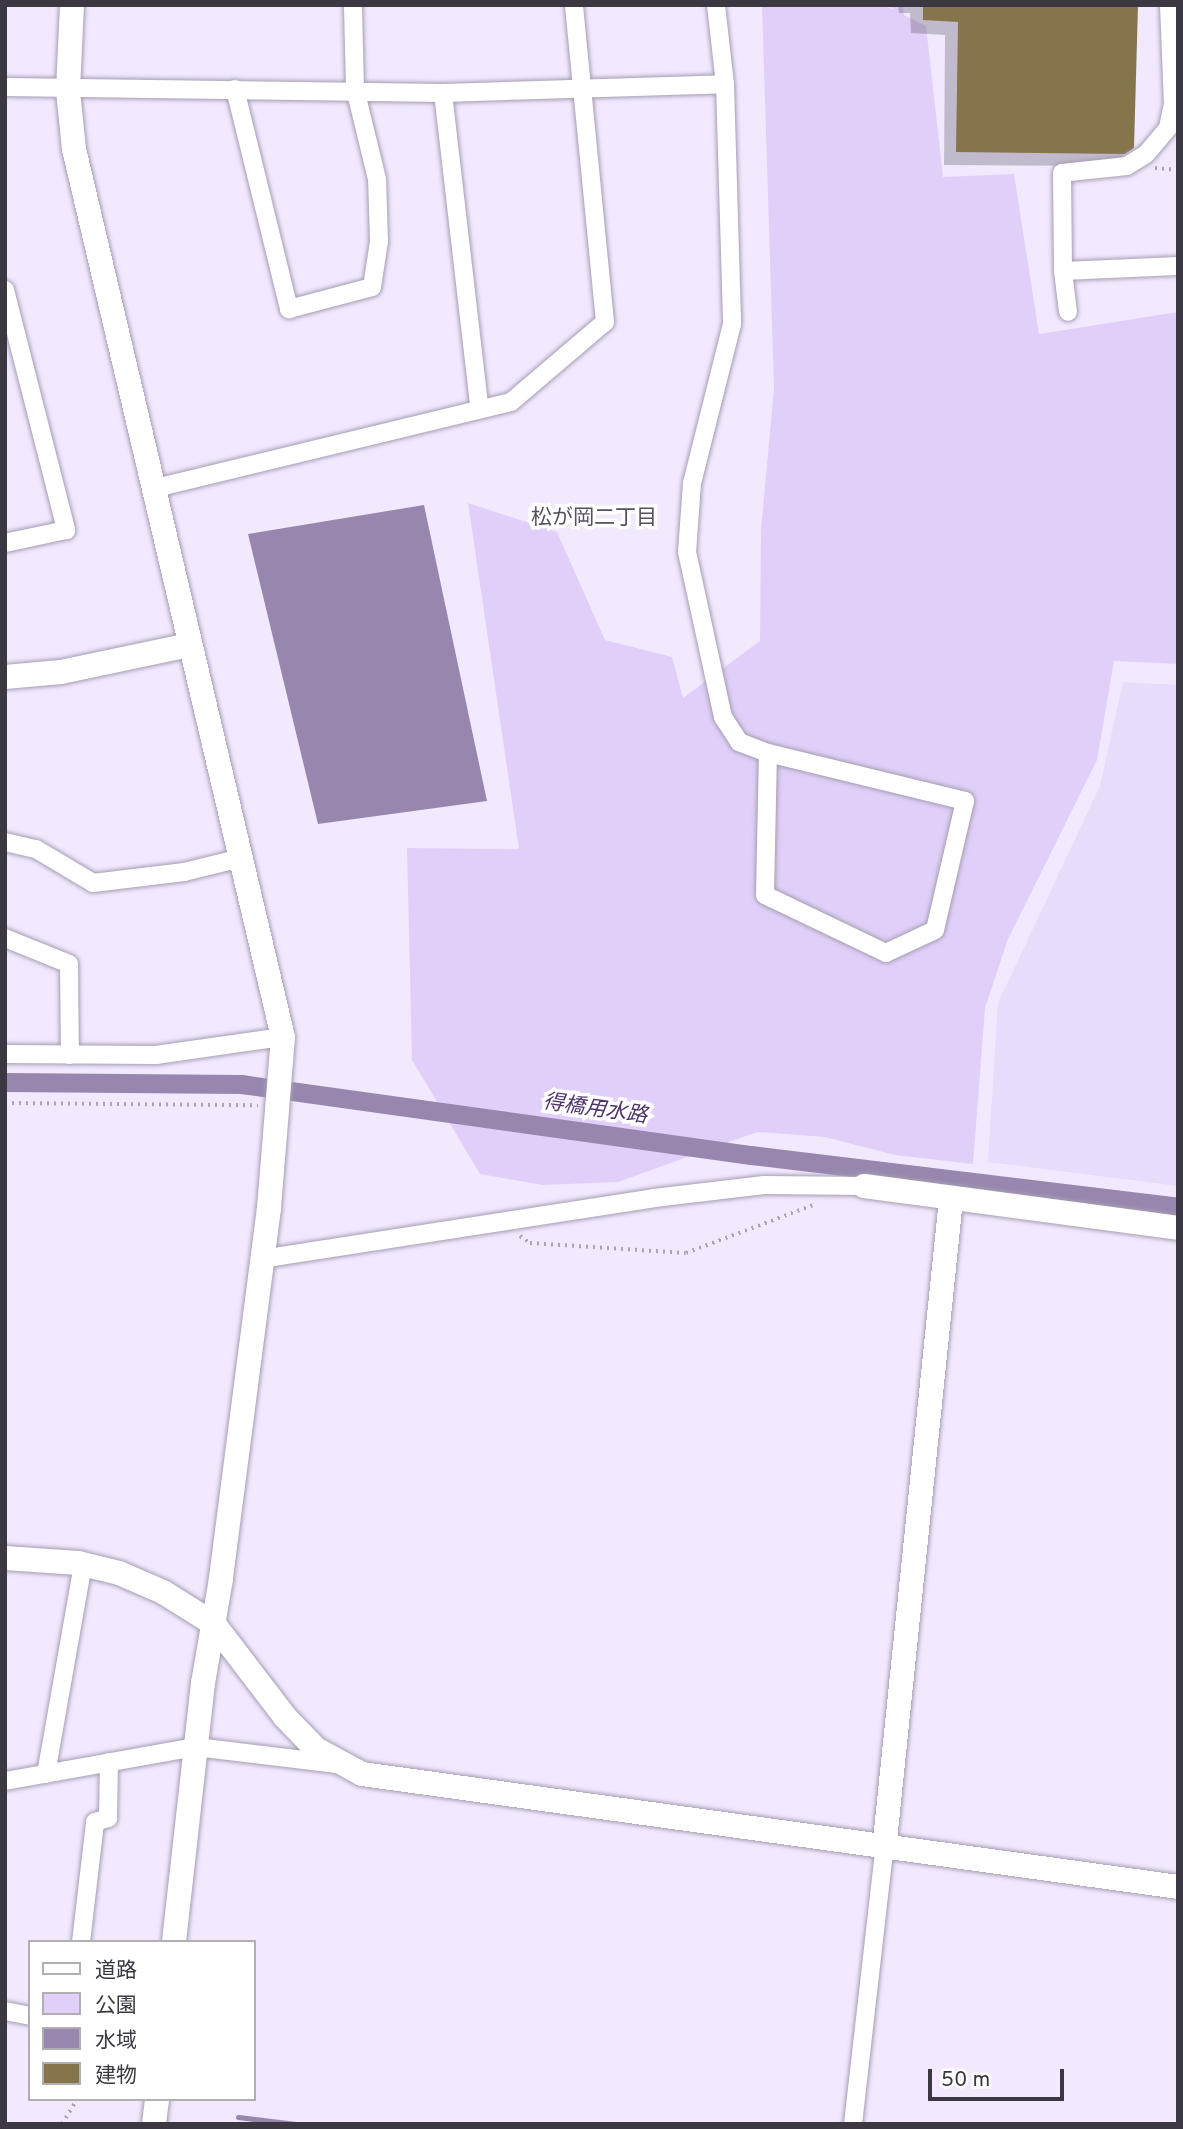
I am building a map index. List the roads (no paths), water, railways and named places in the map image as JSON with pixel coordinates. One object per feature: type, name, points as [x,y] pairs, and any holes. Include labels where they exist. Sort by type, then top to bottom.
[{"type":"street","points":[[72,5],[68,91],[74,149],[283,1037],[280,1102],[196,1747],[174,1940]]},
{"type":"street","points":[[235,89],[289,309],[372,287],[379,241],[377,179],[355,89],[353,5]]},
{"type":"street","points":[[152,489],[292,458],[479,406],[512,402],[606,322],[575,5]]},
{"type":"street","points":[[716,5],[725,84],[732,324],[692,483],[687,552],[723,717],[739,742],[768,753],[965,801],[935,930],[886,953],[765,895],[768,753]]},
{"type":"street","points":[[1068,312],[1063,271],[1062,173],[1127,166],[1146,154],[1168,128],[1173,104],[1169,5]]},
{"type":"street","points":[[5,87],[68,91],[355,89],[443,93],[583,85],[725,84]]},
{"type":"street","points":[[443,93],[479,406]]},
{"type":"street","points":[[1063,271],[1178,266]]},
{"type":"street","points":[[5,290],[66,530],[5,543]]},
{"type":"street","points":[[5,677],[61,672],[189,645]]},
{"type":"street","points":[[5,842],[36,849],[93,883],[149,878],[241,858]]},
{"type":"street","points":[[5,938],[69,964],[70,1055]]},
{"type":"street","points":[[5,1054],[156,1055],[283,1037]]},
{"type":"street","points":[[261,1259],[764,1185],[864,1186],[1178,1228]]},
{"type":"street","points":[[853,2124],[951,1199]]},
{"type":"street","points":[[5,1558],[83,1564],[163,1592],[214,1624],[285,1717],[316,1749],[346,1765],[392,1780],[884,1850],[1178,1887]]},
{"type":"street","points":[[46,1774],[83,1564]]},
{"type":"street","points":[[5,1781],[196,1747],[346,1765]]},
{"type":"street","points":[[80,1940],[95,1822],[108,1818],[109,1762]]},
{"type":"street","points":[[5,2011],[28,2016]]},
{"type":"street","points":[[154,2124],[157,2101]]},
{"type":"water","points":[[424,505],[487,801],[318,824],[248,534]]},
{"type":"waterway","name":"得橋用水路","points":[[5,1082],[241,1084],[751,1155],[1178,1207]]},
{"type":"waterway","points":[[238,2117],[296,2124]]},
{"type":"district","name":"松が岡二丁目","points":[[594,519]]}]
